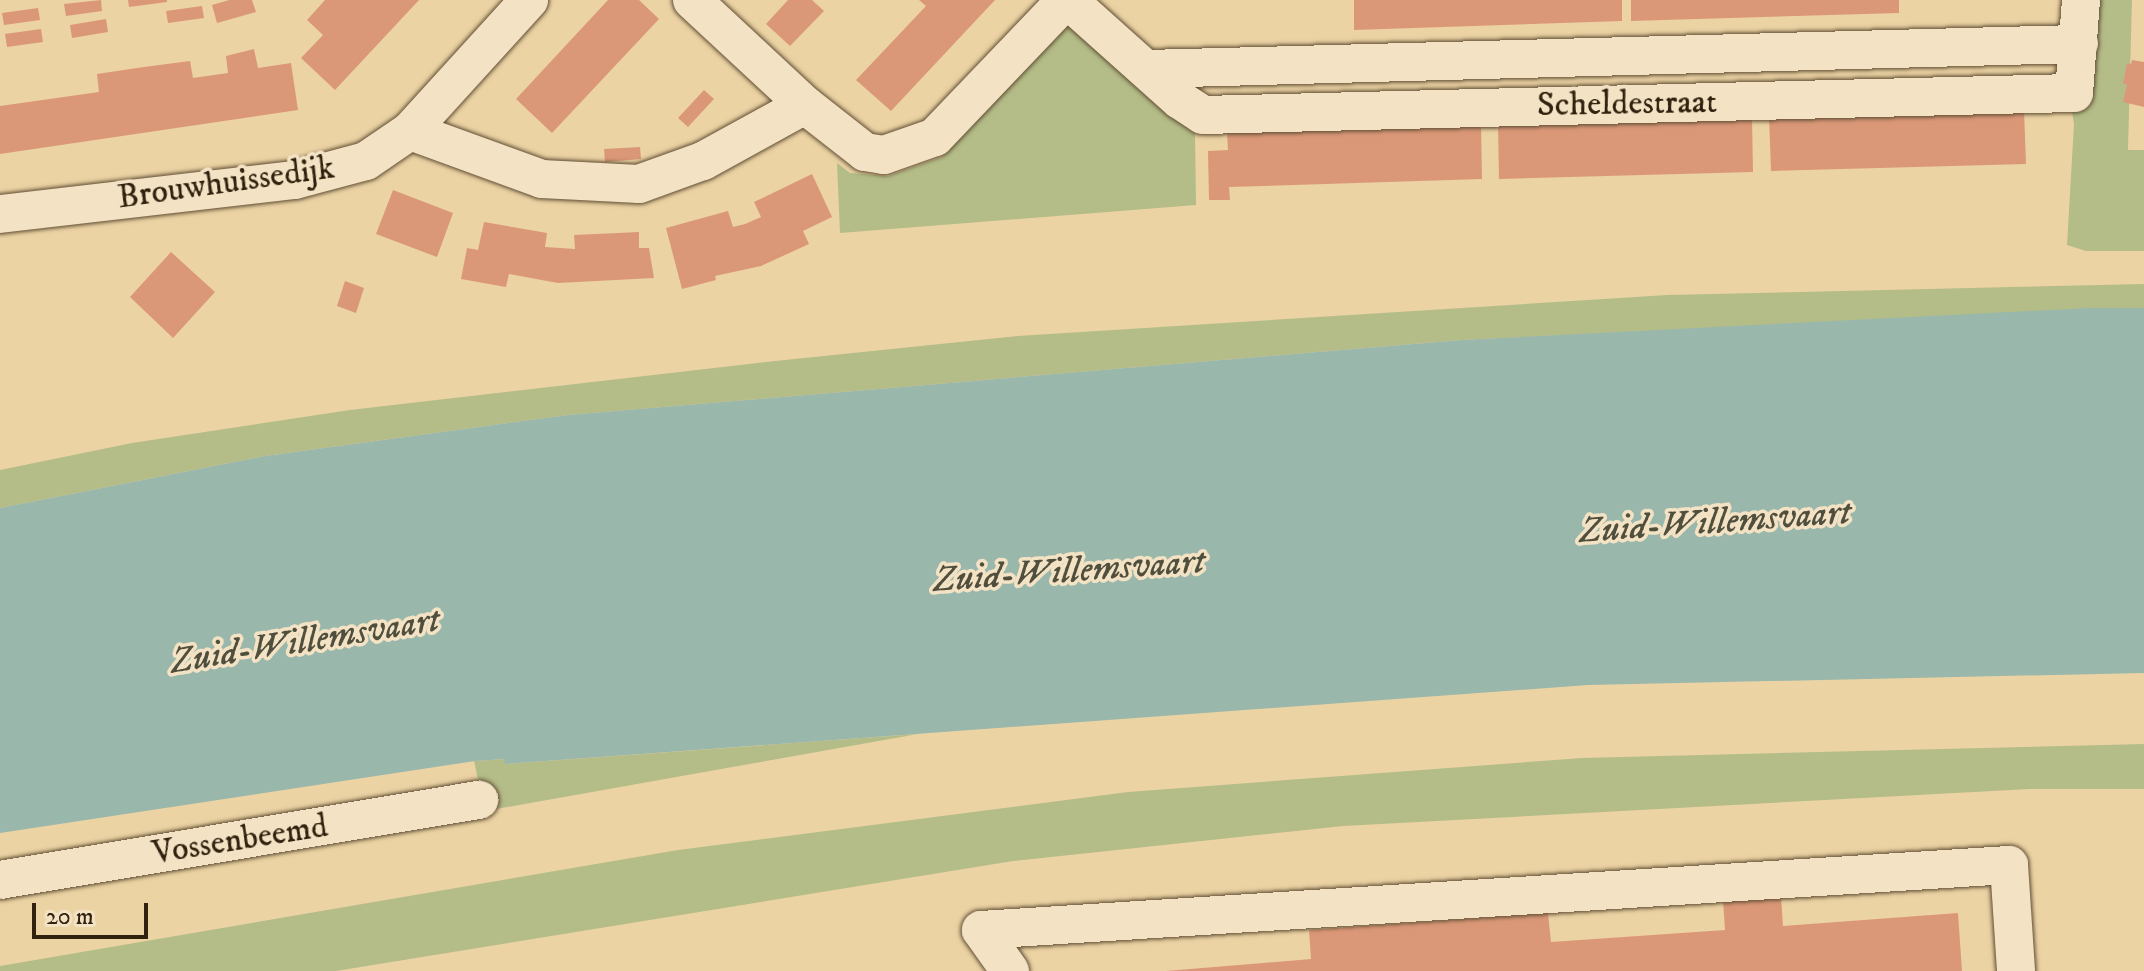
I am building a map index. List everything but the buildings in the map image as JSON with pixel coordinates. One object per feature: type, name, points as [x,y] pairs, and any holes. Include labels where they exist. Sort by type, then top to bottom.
[{"type":"street","name":"Brouwhuissedijk","points":[[0,214],[295,180],[366,161],[410,131],[529,0]]},
{"type":"street","points":[[692,0],[805,105],[865,152],[884,155],[935,137],[1067,0]]},
{"type":"street","name":"Scheldestraat","points":[[1067,0],[1180,100],[1203,115],[2074,93],[2081,0]]},
{"type":"street","points":[[410,131],[542,179],[639,184],[703,161],[805,105]]},
{"type":"street","name":"Vossenbeemd","points":[[0,880],[479,800]]},
{"type":"street","points":[[1010,971],[981,930],[2009,865],[2016,971]]},
{"type":"green space","points":[[2095,0],[2132,0],[2128,150],[2144,150],[2144,251],[2086,251],[2067,245],[2074,124],[2071,105],[2091,103]]},
{"type":"green space","points":[[1070,22],[1189,130],[1195,131],[1196,205],[840,233],[837,163],[850,173],[888,176],[942,157]]},
{"type":"green space","points":[[2144,284],[2144,308],[1461,340],[568,415],[265,456],[0,508],[0,470],[132,443],[350,410],[775,361],[1018,336],[1667,295]]},
{"type":"green space","points":[[918,734],[485,811],[474,761],[505,759],[506,764]]},
{"type":"green space","points":[[2144,744],[2144,789],[2030,789],[1343,826],[1013,861],[336,971],[0,971],[0,966],[678,850],[1128,792],[1582,758]]},
{"type":"water","name":"Zuid-Willemsvaart","points":[[2090,308],[2144,308],[2144,673],[1588,685],[505,764],[504,759],[475,761],[0,833],[0,508],[265,456],[568,415],[1461,340]]}]
